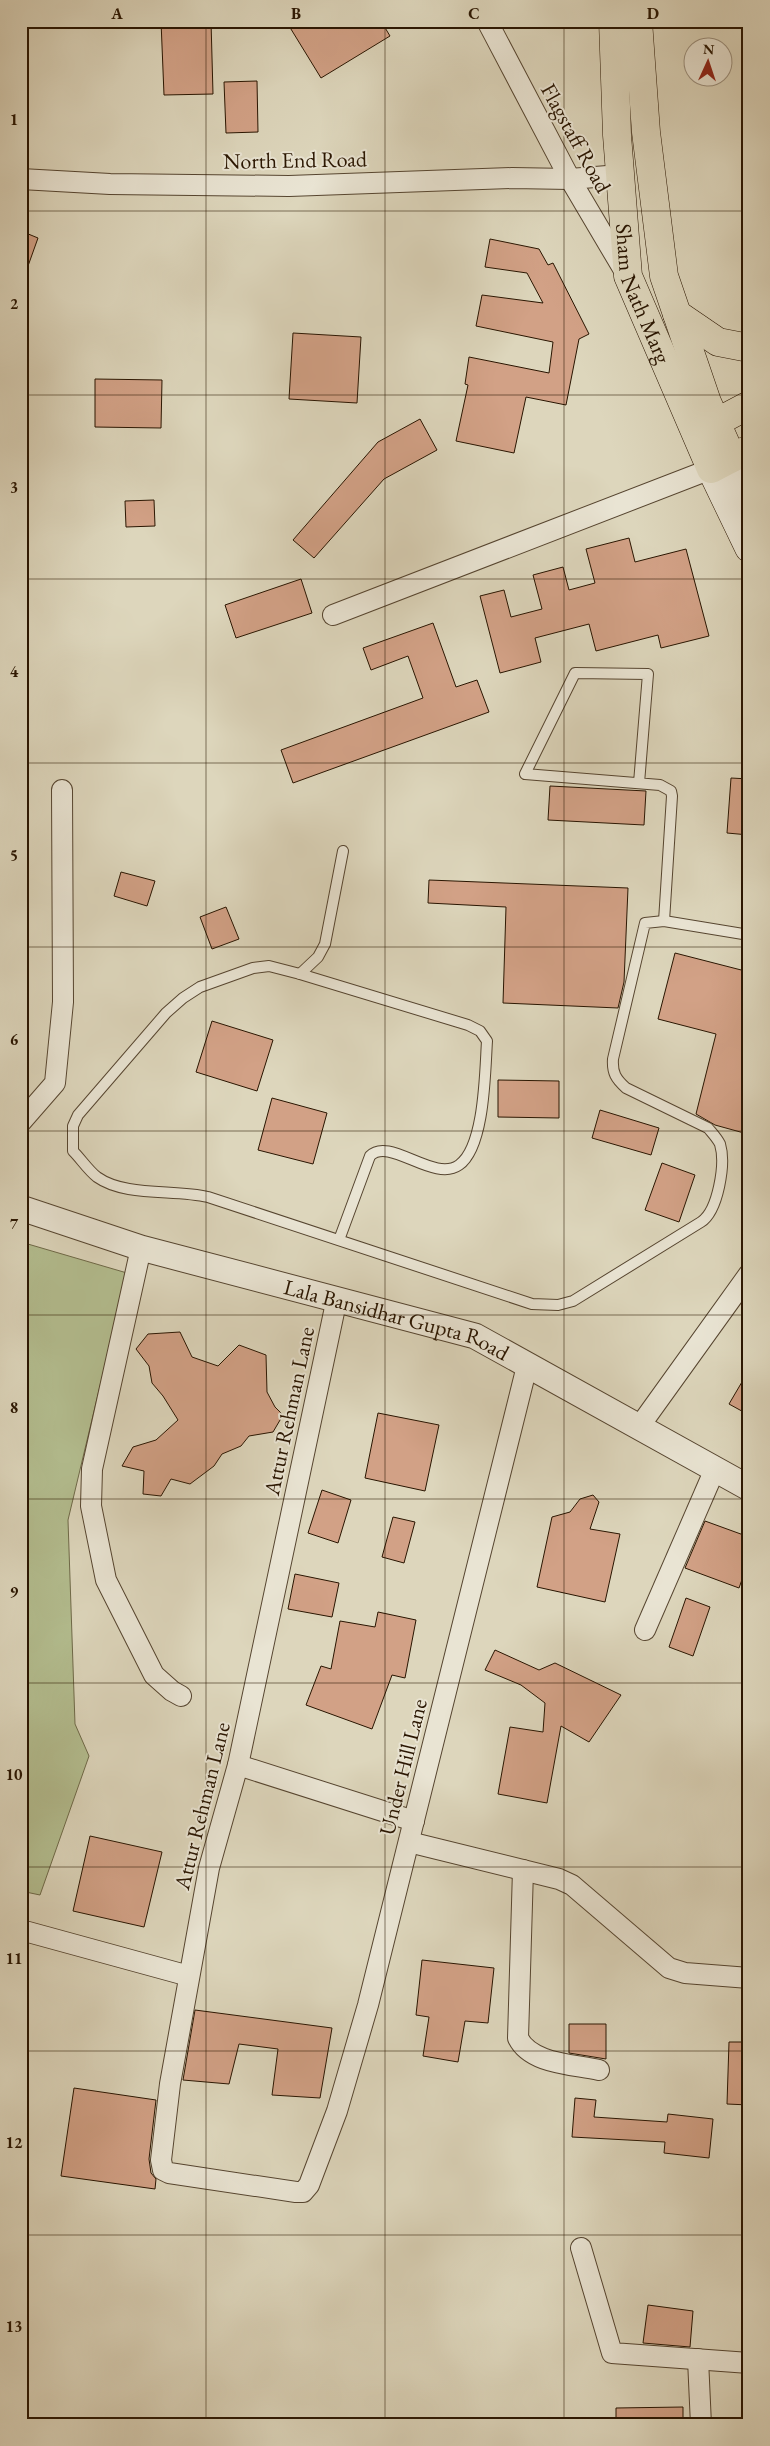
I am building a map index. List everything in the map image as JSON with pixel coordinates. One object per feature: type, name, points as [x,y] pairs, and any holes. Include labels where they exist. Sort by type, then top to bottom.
[{"type":"main road","name":"Sham Nath Marg","points":[[614,21],[620,175],[628,276],[705,428],[731,459],[749,498]]},
{"type":"main road","name":"Sham Nath Marg","points":[[638,21],[646,132],[664,276],[677,314],[705,428]]},
{"type":"main road","points":[[677,314],[718,342],[749,348]]},
{"type":"main road","points":[[705,428],[749,405]]},
{"type":"main road","name":"Sham Nath Marg","points":[[731,459],[749,548]]},
{"type":"street","name":"Flagstaff Road","points":[[487,21],[570,179],[628,276]]},
{"type":"street","name":"North End Road","points":[[21,179],[110,184],[279,186],[512,178],[570,179],[620,175]]},
{"type":"street","points":[[333,616],[731,459]]},
{"type":"street","points":[[21,1122],[55,1083],[63,1002],[62,790]]},
{"type":"street","name":"Lala Bansidhar Gupta Road","points":[[21,1208],[141,1248],[337,1298],[475,1336],[749,1488]]},
{"type":"street","points":[[141,1248],[92,1469],[91,1506],[106,1580],[154,1675],[172,1691],[181,1696]]},
{"type":"street","points":[[639,1427],[749,1274]]},
{"type":"street","name":"Attur Rehman Lane","points":[[312,2177],[307,2190],[296,2192],[169,2173],[163,2170],[160,2160],[170,2084],[209,1868],[238,1764],[337,1298]]},
{"type":"street","name":"Under Hill Lane","points":[[312,2177],[337,2111],[365,2013],[527,1366]]},
{"type":"street","points":[[645,1630],[715,1469]]},
{"type":"street","points":[[238,1764],[414,1821]]},
{"type":"street","points":[[409,1842],[559,1879],[572,1885],[669,1968],[685,1973],[749,1978]]},
{"type":"street","points":[[524,1870],[518,2038],[525,2049],[536,2057],[599,2070]]},
{"type":"street","points":[[21,1930],[189,1976]]},
{"type":"street","points":[[581,2248],[612,2353],[749,2363]]},
{"type":"street","points":[[698,2359],[701,2425]]},
{"type":"lane","points":[[639,783],[648,674],[576,673],[525,774],[666,786],[672,796],[664,921]]},
{"type":"lane","points":[[300,974],[318,957],[325,944],[343,851]]},
{"type":"lane","points":[[339,1240],[373,1152],[384,1150],[439,1169],[455,1168],[462,1164],[475,1141],[481,1122],[487,1041],[480,1031],[468,1025],[300,974],[269,966],[253,968],[200,987],[183,998],[166,1013],[78,1115],[72,1132],[73,1151],[96,1176],[121,1188],[190,1192],[532,1304],[545,1306],[573,1301],[707,1218],[713,1208],[721,1173],[722,1154],[716,1136],[708,1128],[626,1088],[616,1079],[612,1070],[645,923],[664,921],[749,935]]},
{"type":"green space","points":[[21,1242],[127,1273],[68,1520],[75,1724],[89,1756],[40,1895],[21,1891]]},
{"type":"building","points":[[161,21],[211,21],[213,94],[164,95]]},
{"type":"building","points":[[286,21],[381,21],[390,36],[321,78]]},
{"type":"building","points":[[257,81],[258,132],[226,133],[224,82]]},
{"type":"building","points":[[21,231],[38,238],[23,280],[21,280]]},
{"type":"building","points":[[490,239],[539,249],[548,265],[553,263],[589,334],[579,339],[566,405],[526,397],[514,453],[456,441],[468,385],[465,384],[469,357],[549,373],[553,342],[476,326],[482,295],[543,303],[527,273],[485,267]]},
{"type":"building","points":[[293,333],[361,337],[357,403],[289,399]]},
{"type":"building","points":[[95,379],[162,380],[161,428],[95,427]]},
{"type":"building","points":[[420,419],[437,450],[384,479],[314,558],[293,540],[378,442]]},
{"type":"building","points":[[154,500],[155,526],[126,527],[125,501]]},
{"type":"building","points":[[629,538],[635,562],[686,549],[709,636],[661,648],[658,635],[596,651],[589,624],[535,638],[541,662],[500,673],[480,596],[504,590],[511,617],[542,609],[533,575],[563,567],[569,590],[595,583],[586,549]]},
{"type":"building","points":[[301,579],[312,613],[236,638],[225,605]]},
{"type":"building","points":[[433,623],[456,687],[477,680],[489,712],[293,783],[281,750],[423,698],[408,656],[371,670],[363,648]]},
{"type":"building","points":[[731,778],[749,779],[749,835],[727,833]]},
{"type":"building","points":[[550,786],[646,791],[644,825],[548,820]]},
{"type":"building","points":[[121,872],[155,881],[147,906],[114,896]]},
{"type":"building","points":[[429,880],[628,888],[624,982],[618,1008],[503,1003],[506,907],[428,903]]},
{"type":"building","points":[[226,907],[239,939],[212,949],[200,917]]},
{"type":"building","points":[[675,953],[749,972],[749,1116],[744,1133],[715,1125],[696,1114],[716,1034],[658,1019]]},
{"type":"building","points":[[212,1021],[273,1040],[257,1091],[196,1072]]},
{"type":"building","points":[[498,1080],[559,1081],[559,1118],[498,1117]]},
{"type":"building","points":[[272,1098],[327,1113],[313,1164],[258,1150]]},
{"type":"building","points":[[600,1110],[659,1128],[651,1155],[592,1138]]},
{"type":"building","points":[[662,1163],[695,1175],[679,1222],[645,1210]]},
{"type":"building","points":[[180,1332],[192,1357],[218,1366],[239,1345],[266,1355],[267,1392],[275,1407],[283,1415],[273,1432],[249,1436],[241,1446],[222,1454],[214,1466],[190,1484],[171,1479],[161,1496],[143,1494],[144,1471],[122,1466],[133,1447],[156,1440],[178,1420],[163,1396],[152,1383],[149,1366],[136,1349],[148,1334]]},
{"type":"building","points":[[749,1370],[749,1415],[729,1404]]},
{"type":"building","points":[[378,1413],[439,1425],[425,1491],[365,1478]]},
{"type":"building","points":[[322,1490],[351,1500],[338,1543],[308,1533]]},
{"type":"building","points":[[593,1495],[599,1502],[590,1529],[620,1534],[605,1602],[537,1587],[552,1517],[570,1512],[580,1499]]},
{"type":"building","points":[[393,1517],[415,1522],[404,1563],[382,1557]]},
{"type":"building","points":[[705,1521],[749,1537],[749,1560],[739,1588],[685,1568]]},
{"type":"building","points":[[295,1574],[339,1583],[332,1617],[288,1609]]},
{"type":"building","points":[[686,1598],[710,1607],[693,1656],[669,1647]]},
{"type":"building","points":[[378,1612],[416,1620],[405,1678],[392,1675],[372,1729],[306,1705],[321,1666],[331,1669],[340,1621],[375,1627]]},
{"type":"building","points":[[495,1650],[539,1670],[555,1663],[621,1695],[589,1742],[561,1726],[547,1803],[498,1794],[510,1727],[543,1732],[545,1703],[521,1685],[485,1670]]},
{"type":"building","points":[[90,1836],[162,1852],[144,1927],[73,1911]]},
{"type":"building","points":[[422,1960],[494,1968],[488,2023],[465,2021],[458,2062],[423,2056],[429,2017],[416,2015]]},
{"type":"building","points":[[195,2010],[332,2028],[320,2098],[272,2095],[278,2049],[239,2044],[229,2084],[183,2080]]},
{"type":"building","points":[[569,2024],[606,2024],[606,2059],[569,2053]]},
{"type":"building","points":[[729,2042],[749,2042],[749,2105],[727,2104]]},
{"type":"building","points":[[74,2088],[156,2100],[149,2159],[151,2173],[156,2179],[155,2189],[61,2176]]},
{"type":"building","points":[[575,2098],[596,2100],[594,2117],[667,2122],[668,2114],[713,2119],[709,2158],[664,2153],[665,2142],[572,2137]]},
{"type":"building","points":[[648,2305],[693,2311],[690,2347],[643,2343]]},
{"type":"building","points":[[683,2407],[683,2425],[616,2425],[616,2408]]}]
